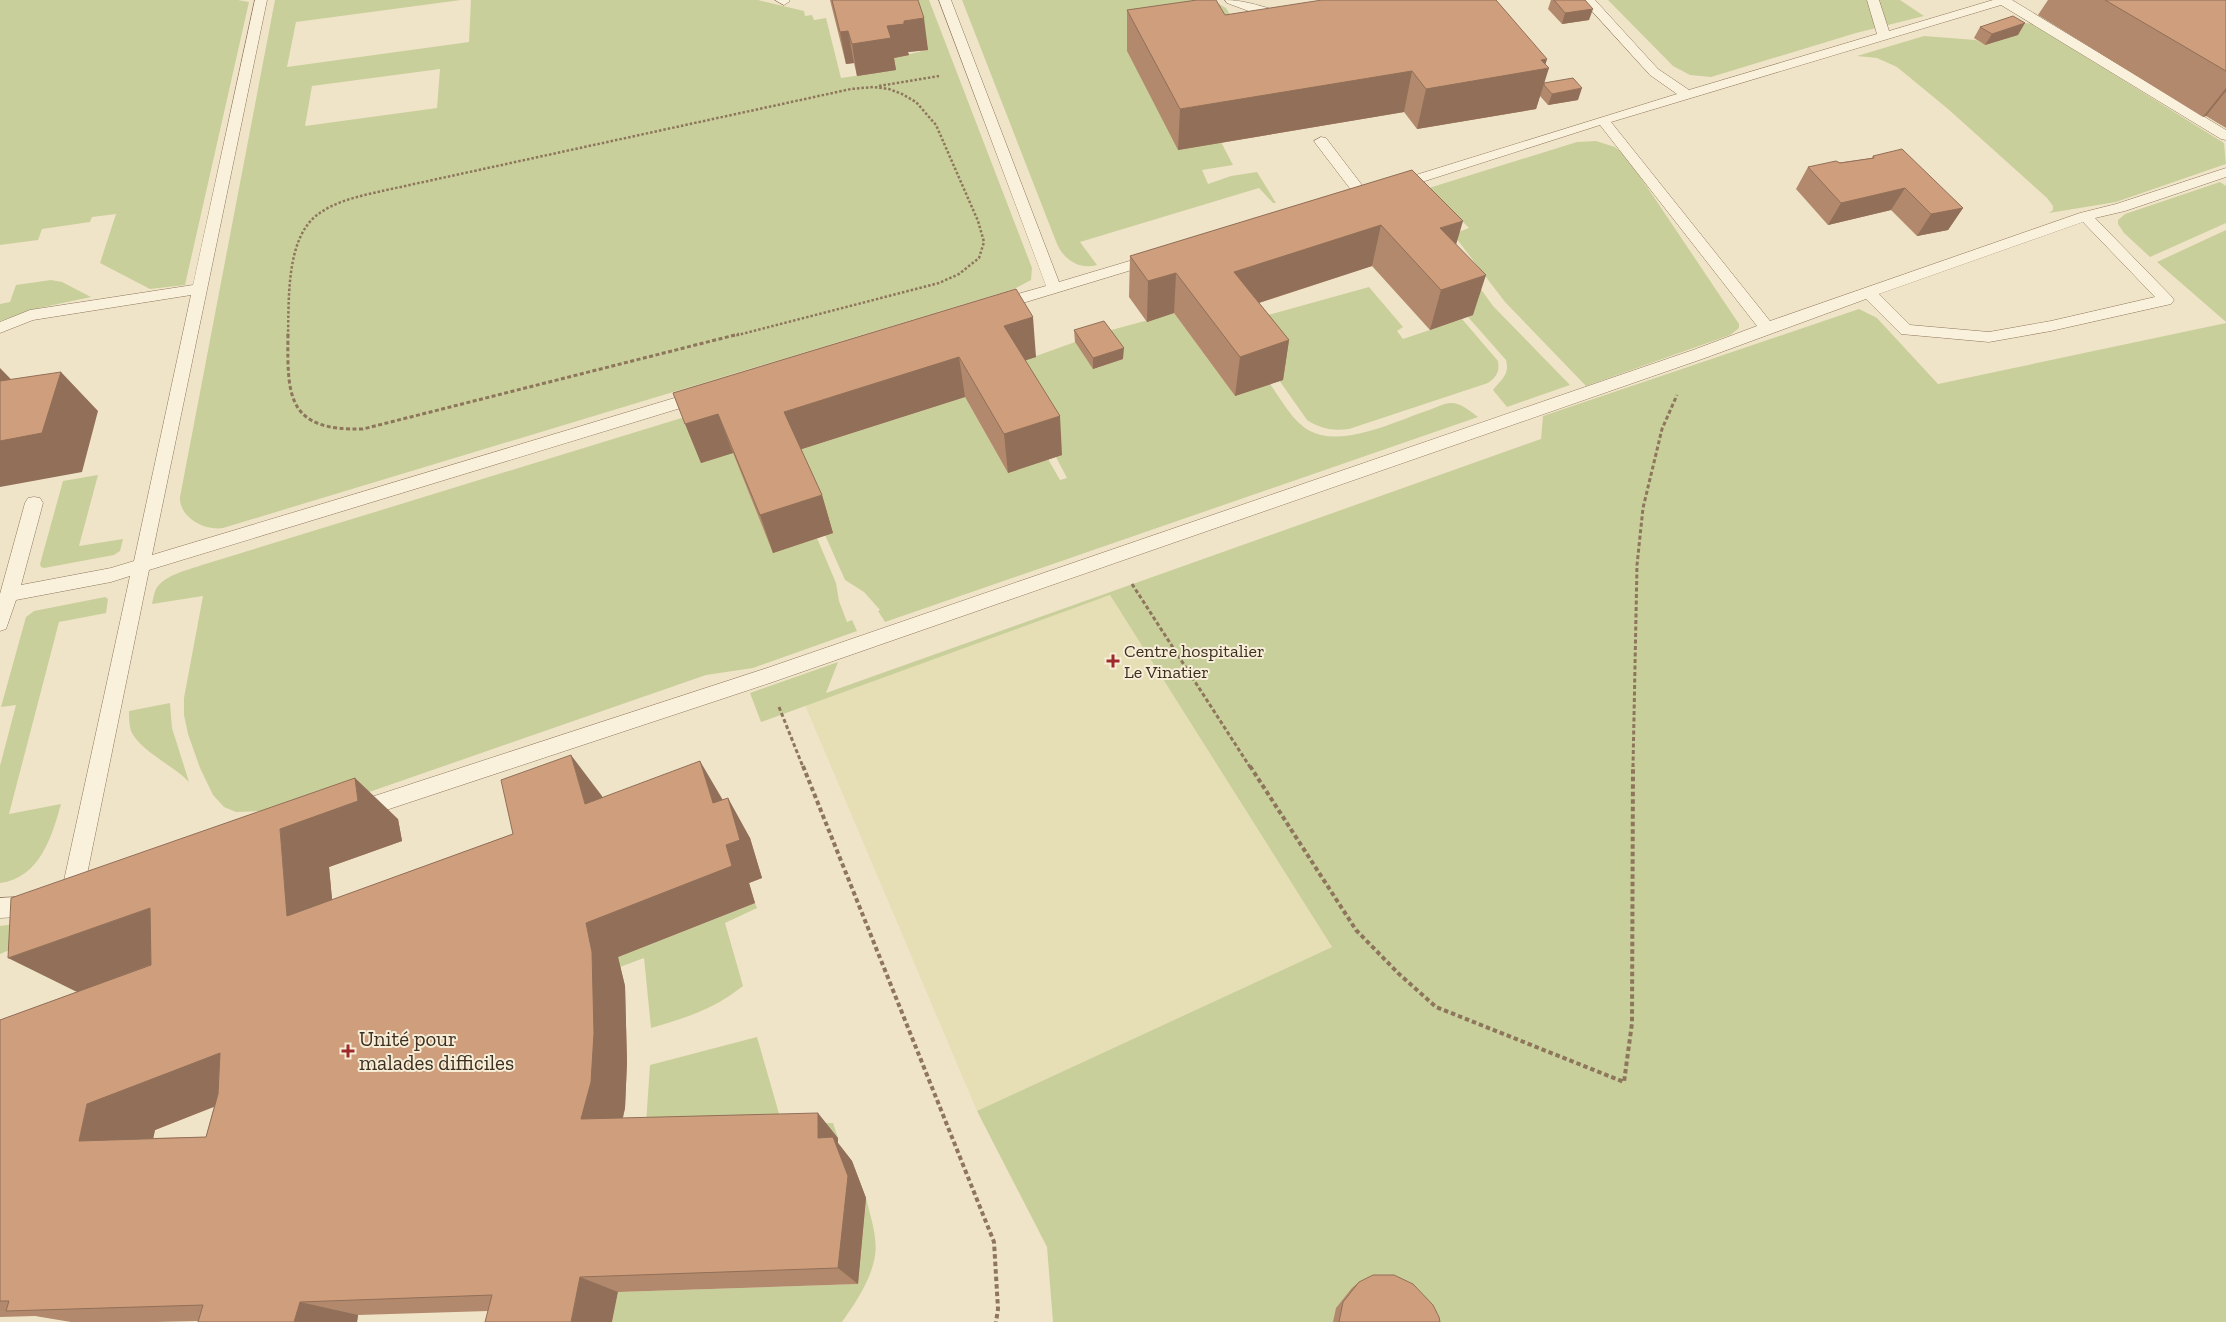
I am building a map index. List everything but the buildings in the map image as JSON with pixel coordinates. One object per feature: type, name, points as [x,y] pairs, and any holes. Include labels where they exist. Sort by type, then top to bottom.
[{"type":"lane","points":[[0,908],[79,901],[140,566],[261,0]]},
{"type":"lane","points":[[945,0],[1054,288]]},
{"type":"lane","points":[[1231,0],[1266,13],[1298,19]]},
{"type":"lane","points":[[1588,0],[1654,72],[1688,95]]},
{"type":"lane","points":[[1873,0],[1884,36]]},
{"type":"lane","points":[[1345,201],[1603,120],[2005,0],[2226,136]]},
{"type":"lane","points":[[1603,120],[1767,328]]},
{"type":"lane","points":[[1321,141],[1373,193]]},
{"type":"lane","points":[[343,815],[767,676],[1699,354],[1767,328],[2085,216],[2120,208],[2226,172]]},
{"type":"lane","points":[[1869,293],[1906,330],[1989,337],[2051,326],[2166,300],[2085,216]]},
{"type":"lane","points":[[988,308],[1167,254]]},
{"type":"lane","points":[[0,328],[30,315],[200,289]]},
{"type":"lane","points":[[9,594],[101,578],[711,392]]},
{"type":"lane","points":[[0,624],[34,503]]},
{"type":"path","points":[[873,87],[889,89],[916,102],[936,125],[978,221],[984,242],[979,258],[959,274],[939,283],[906,292],[363,429],[342,430],[323,426],[307,418],[295,405],[289,386],[289,316],[294,252],[301,232],[313,218],[328,207],[349,199],[382,191],[842,91],[972,71]]},
{"type":"path","points":[[1114,557],[1356,930],[1398,973],[1436,1007],[1624,1082],[1632,1023],[1633,696],[1637,565],[1643,508],[1662,428],[1688,372],[1699,354]]},
{"type":"path","points":[[767,676],[994,1242],[998,1309],[996,1322]]},
{"type":"shaded area","points":[[1110,595],[1332,947],[977,1111],[805,705]]},
{"type":"green space","points":[[0,0],[238,0],[249,2],[185,285],[150,289],[100,263],[116,214],[92,217],[90,222],[42,229],[38,240],[0,245]]},
{"type":"green space","points":[[275,0],[461,0],[296,22],[287,67],[469,42],[471,0],[758,0],[804,11],[805,16],[812,15],[814,20],[826,18],[841,78],[895,70],[892,58],[927,50],[911,0],[929,0],[1032,268],[1031,280],[1014,289],[223,528],[208,527],[194,521],[184,511],[180,497]],"holes":[[[440,69],[437,108],[305,126],[312,86]]]},
{"type":"green space","points":[[962,0],[1212,0],[1226,8],[1233,19],[1178,149],[1221,142],[1233,165],[1202,170],[1208,184],[1231,176],[1257,172],[1276,203],[1273,203],[1259,188],[1080,242],[1097,265],[1079,265],[1068,259],[1057,244]]},
{"type":"green space","points":[[1608,0],[1900,0],[1924,16],[1856,33],[1711,77],[1690,75],[1673,66]]},
{"type":"green space","points":[[2026,23],[2033,24],[2224,143],[2226,164],[2116,202],[2049,213],[2053,210],[2053,206],[2047,198],[1948,109],[1897,67],[1877,58],[1857,56],[1924,36],[1976,40],[1985,45],[2018,35],[2009,29]]},
{"type":"green space","points":[[1596,141],[1615,147],[1627,157],[1739,324],[1739,328],[1730,335],[1586,386],[1505,302],[1453,234],[1469,228],[1429,188],[1577,142]]},
{"type":"green space","points":[[2220,182],[2226,186],[2226,223],[2150,257],[2124,233],[2118,224],[2118,220],[2125,214]]},
{"type":"green space","points":[[2226,230],[2226,322],[2157,262]]},
{"type":"green space","points":[[1443,237],[1493,306],[1570,385],[1507,407],[1493,390],[1506,374],[1506,360],[1468,317]]},
{"type":"green space","points":[[51,280],[62,282],[91,297],[39,308],[0,321],[0,304],[10,302],[16,285]]},
{"type":"green space","points":[[1369,287],[1403,327],[1397,331],[1403,339],[1462,319],[1498,361],[1498,371],[1495,376],[1488,383],[1349,429],[1327,429],[1307,420],[1239,323]]},
{"type":"green space","points":[[1859,309],[1877,318],[1938,384],[2226,323],[2226,1322],[1053,1322],[1047,1247],[977,1111],[1332,947],[1110,595],[761,722],[750,693],[838,662],[826,693],[1541,439],[1543,416]]},
{"type":"green space","points":[[1174,313],[1235,396],[1270,384],[1298,422],[1310,431],[1323,435],[1353,435],[1386,426],[1448,403],[1462,406],[1478,417],[885,622],[878,611],[880,610],[864,592],[845,580],[825,535],[832,532],[796,451],[965,397],[1008,473],[1048,459],[1060,480],[1067,478],[1008,366],[1075,342],[1094,369],[1123,359],[1104,332]]},
{"type":"green space","points":[[688,416],[733,453],[773,552],[817,538],[836,583],[839,601],[847,622],[852,620],[857,631],[753,668],[706,675],[303,815],[261,811],[236,812],[224,807],[213,795],[200,768],[188,734],[184,715],[184,698],[203,596],[152,604],[156,589],[165,580],[202,565]]},
{"type":"green space","points":[[98,475],[79,546],[123,539],[120,551],[114,555],[41,567],[40,564],[63,481]]},
{"type":"green space","points":[[105,597],[108,599],[106,613],[59,622],[9,814],[61,804],[48,842],[35,864],[25,873],[14,879],[0,883],[0,766],[16,705],[1,707],[26,617],[34,611]]},
{"type":"green space","points":[[170,703],[172,728],[189,782],[142,745],[130,729],[129,711]]},
{"type":"green space","points":[[755,903],[757,908],[725,923],[743,986],[710,1007],[651,1028],[644,958],[620,967],[618,957]]},
{"type":"green space","points":[[30,922],[31,941],[0,954],[0,926]]},
{"type":"green space","points":[[757,1037],[782,1124],[833,1123],[838,1138],[646,1124],[650,1065]]},
{"type":"green space","points":[[866,1198],[875,1234],[875,1256],[870,1274],[858,1299],[842,1322],[612,1322],[618,1292],[858,1284]]},
{"type":"place","name":"Centre hospitalier Le Vinatier","points":[[1113,661]]},
{"type":"place","name":"Unité pour malades difficiles","points":[[348,1051]]}]
